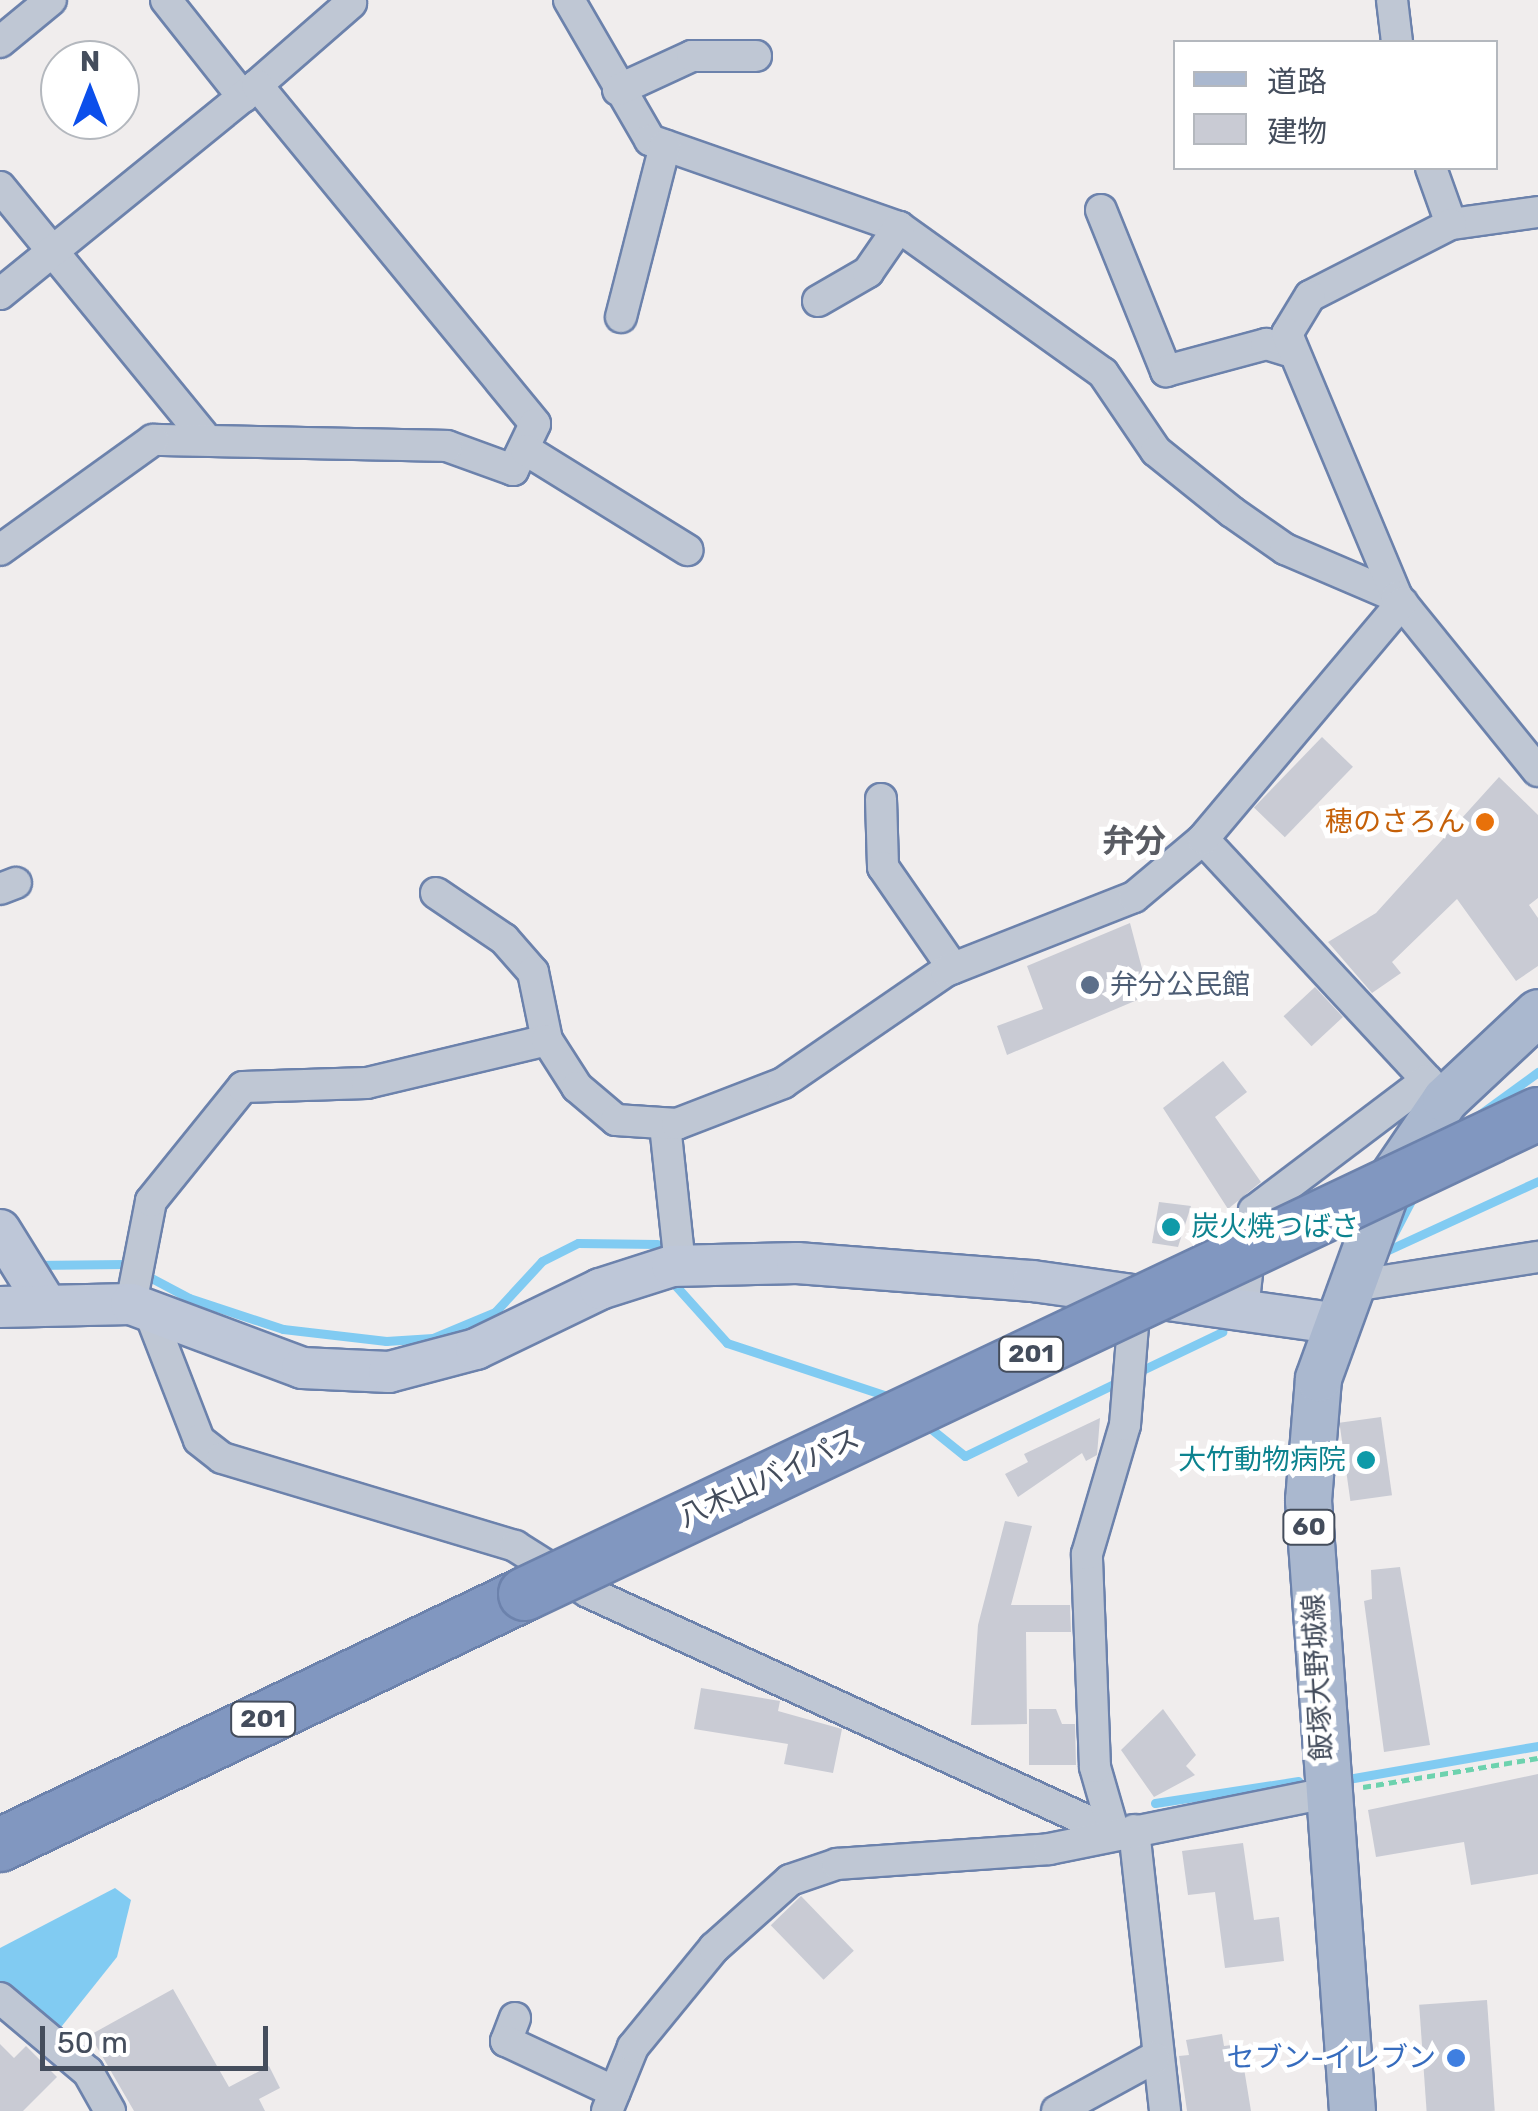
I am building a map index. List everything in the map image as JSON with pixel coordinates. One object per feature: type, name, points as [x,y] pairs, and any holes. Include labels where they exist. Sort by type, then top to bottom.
[{"type":"highway","name":"八木山バイパス","points":[[0,1844],[1538,1114]]},
{"type":"main road","name":"飯塚大野城線","points":[[1352,2111],[1326,1793],[1308,1500],[1339,1305],[1390,1180],[1436,1090],[1538,1012]]},
{"type":"street","points":[[0,42],[51,0]]},
{"type":"street","points":[[0,550],[128,454],[203,435],[446,446],[514,470],[536,424],[250,91],[166,0]]},
{"type":"street","points":[[569,0],[650,140],[898,228],[1103,372],[1156,452],[1232,512],[1285,549],[1400,600]]},
{"type":"street","points":[[1392,0],[1397,40]]},
{"type":"street","points":[[0,294],[250,91],[351,3]]},
{"type":"street","points":[[618,90],[692,56],[756,56]]},
{"type":"street","points":[[621,318],[664,146]]},
{"type":"street","points":[[1432,170],[1451,224]]},
{"type":"street","points":[[0,187],[203,435]]},
{"type":"street","points":[[1101,210],[1166,371],[1266,344],[1292,352]]},
{"type":"street","points":[[1538,212],[1451,224],[1298,305],[1287,334],[1400,600],[1538,771]]},
{"type":"street","points":[[818,301],[868,272],[898,228]]},
{"type":"street","points":[[526,450],[686,550]]},
{"type":"street","points":[[436,893],[504,939],[533,972],[547,1040],[597,1108],[665,1125],[784,1083],[953,968],[1096,917],[1203,840],[1400,600]]},
{"type":"street","points":[[881,800],[883,867],[953,968]]},
{"type":"street","points":[[1203,840],[1436,1090],[1254,1211],[1242,1310]]},
{"type":"street","points":[[547,1040],[367,1083],[243,1087],[151,1200],[137,1287],[199,1440],[222,1458],[515,1546],[588,1592],[1124,1831]]},
{"type":"street","points":[[665,1125],[680,1266]]},
{"type":"street","points":[[0,1308],[22,1266],[137,1287],[302,1368],[389,1372],[476,1349],[600,1288],[680,1266],[796,1263],[1136,1295],[1242,1310],[1339,1305],[1538,1257]]},
{"type":"street","points":[[1136,1295],[1125,1395],[1087,1554],[1095,1766],[1124,1831],[1154,2058],[1165,2111]]},
{"type":"street","points":[[515,2018],[506,2041],[611,2101],[633,2047],[714,1948],[790,1880],[837,1864],[1034,1851],[1326,1793]]},
{"type":"street","points":[[0,1998],[88,2072],[110,2111]]},
{"type":"street","points":[[1056,2111],[1154,2058]]},
{"type":"path","points":[[1326,1793],[1538,1758]]},
{"type":"water","points":[[115,1888],[131,1900],[117,1957],[58,2031],[0,1987],[0,1948]]},
{"type":"building","points":[[1322,737],[1353,767],[1285,837],[1254,807]]},
{"type":"building","points":[[1499,777],[1538,815],[1538,898],[1529,905],[1538,918],[1538,966],[1516,981],[1457,899],[1392,962],[1401,973],[1372,993],[1328,942],[1376,913]]},
{"type":"building","name":"弁分公民館","points":[[1130,923],[1149,995],[1007,1055],[997,1026],[1043,1009],[1027,966]]},
{"type":"building","points":[[1315,987],[1343,1017],[1312,1046],[1284,1016]]},
{"type":"building","points":[[1223,1061],[1247,1092],[1215,1117],[1261,1182],[1228,1209],[1163,1108]]},
{"type":"building","name":"炭火焼つばさ","points":[[1159,1202],[1191,1206],[1178,1247],[1152,1243]]},
{"type":"building","name":"大竹動物病院","points":[[1381,1417],[1392,1495],[1350,1501],[1339,1423]]},
{"type":"building","points":[[1100,1418],[1097,1455],[1086,1461],[1082,1453],[1018,1497],[1005,1474],[1028,1462],[1024,1454]]},
{"type":"building","points":[[1005,1521],[1032,1526],[1011,1605],[1070,1605],[1071,1632],[1026,1632],[1027,1724],[971,1725],[978,1625]]},
{"type":"building","points":[[1400,1567],[1430,1745],[1384,1752],[1364,1601],[1372,1599],[1371,1570]]},
{"type":"building","points":[[701,1688],[780,1701],[778,1711],[842,1729],[833,1773],[784,1764],[788,1744],[694,1729]]},
{"type":"building","points":[[1029,1709],[1056,1709],[1062,1724],[1075,1724],[1076,1765],[1029,1765]]},
{"type":"building","points":[[1163,1709],[1196,1755],[1186,1766],[1195,1775],[1154,1797],[1121,1750]]},
{"type":"building","points":[[1538,1774],[1538,1874],[1471,1885],[1464,1842],[1376,1857],[1368,1810]]},
{"type":"building","points":[[1243,1843],[1254,1920],[1279,1917],[1284,1961],[1225,1968],[1215,1892],[1188,1895],[1182,1851]]},
{"type":"building","points":[[801,1896],[854,1951],[824,1980],[771,1925]]},
{"type":"building","points":[[173,1989],[229,2087],[269,2066],[280,2088],[259,2099],[265,2111],[134,2111],[90,2035]]},
{"type":"building","name":"セブン-イレブン","points":[[1487,2000],[1495,2111],[1427,2111],[1419,2005]]},
{"type":"building","points":[[1222,2034],[1224,2046],[1240,2044],[1251,2111],[1187,2111],[1179,2056],[1189,2055],[1186,2040]]},
{"type":"building","points":[[0,2044],[14,2058],[26,2046],[57,2077],[23,2111],[0,2111]]},
{"type":"waterway","points":[[1468,1123],[1538,1072]]},
{"type":"waterway","points":[[1386,1251],[1538,1181]]},
{"type":"waterway","points":[[1391,1239],[1414,1195]]},
{"type":"waterway","points":[[32,1265],[125,1264],[189,1298],[283,1329],[386,1341],[433,1338],[495,1312],[542,1261],[578,1243],[657,1244]]},
{"type":"waterway","points":[[675,1285],[727,1343],[893,1398]]},
{"type":"waterway","points":[[1134,1374],[1222,1332]]},
{"type":"waterway","points":[[925,1424],[965,1456],[1120,1381]]},
{"type":"waterway","points":[[1348,1779],[1538,1746]]},
{"type":"waterway","points":[[1155,1803],[1298,1781]]},
{"type":"place","name":"穂のさろん","points":[[1485,822]]},
{"type":"place","name":"弁分公民館","points":[[1090,985]]},
{"type":"place","name":"炭火焼つばさ","points":[[1171,1227]]},
{"type":"place","name":"大竹動物病院","points":[[1366,1460]]},
{"type":"place","name":"セブン-イレブン","points":[[1456,2058]]},
{"type":"district","name":"弁分","points":[[1134,841]]}]
